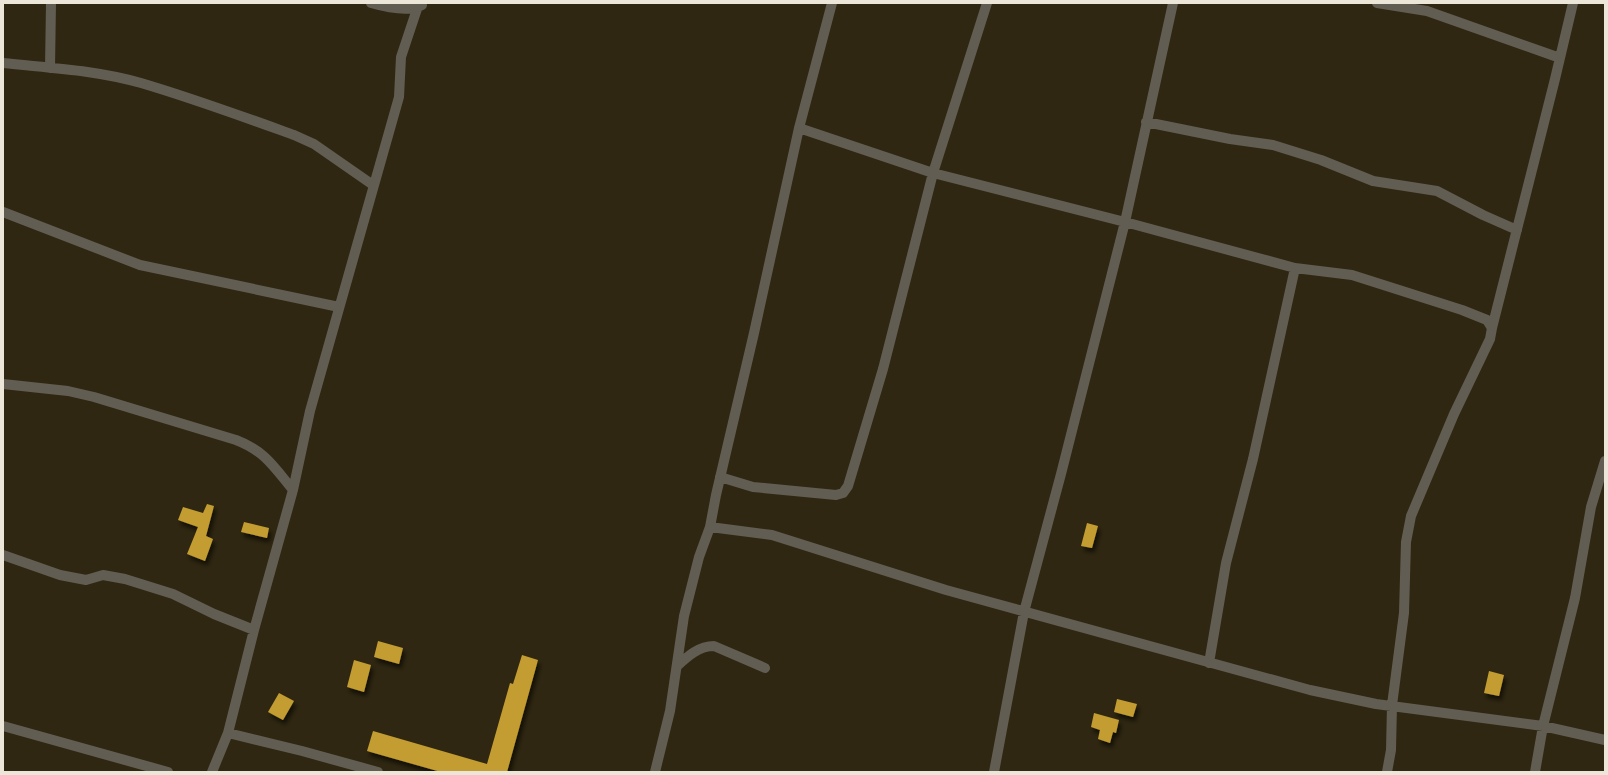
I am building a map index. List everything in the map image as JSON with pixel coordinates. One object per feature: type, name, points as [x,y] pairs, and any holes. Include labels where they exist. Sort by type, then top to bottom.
[{"type":"street","points":[[50,68],[51,3]]},
{"type":"street","points":[[212,772],[228,732],[254,630],[293,490],[310,411],[399,97],[401,57],[420,5],[389,8],[371,3]]},
{"type":"street","points":[[655,772],[670,711],[684,616],[699,558],[710,527],[799,128],[832,3]]},
{"type":"street","points":[[720,477],[753,488],[836,495],[843,493],[848,486],[884,369],[933,173],[987,3]]},
{"type":"street","points":[[994,772],[1024,612],[1063,466],[1124,222],[1173,3]]},
{"type":"street","points":[[1377,3],[1427,11],[1560,58]]},
{"type":"street","points":[[1387,772],[1391,750],[1392,705],[1404,613],[1406,542],[1411,516],[1454,414],[1490,339],[1573,3]]},
{"type":"street","points":[[3,63],[88,71],[142,83],[294,135],[314,144],[373,185]]},
{"type":"street","points":[[1146,122],[1230,139],[1273,145],[1321,160],[1373,181],[1437,191],[1517,230]]},
{"type":"street","points":[[799,128],[933,173],[1295,268],[1352,275],[1462,310],[1487,320],[1492,328]]},
{"type":"street","points":[[3,212],[140,265],[339,307]]},
{"type":"street","points":[[1209,663],[1226,563],[1253,459],[1295,268]]},
{"type":"street","points":[[3,384],[68,391],[94,397],[236,440],[256,449],[265,456],[293,490]]},
{"type":"street","points":[[1535,772],[1543,726],[1575,598],[1591,507],[1605,461]]},
{"type":"street","points":[[710,527],[772,535],[946,590],[1310,690],[1376,704],[1543,726],[1605,740]]},
{"type":"street","points":[[3,555],[60,575],[86,580],[103,575],[125,579],[173,594],[214,614],[254,630]]},
{"type":"street","points":[[676,666],[692,653],[706,646],[714,646],[765,668]]},
{"type":"street","points":[[3,726],[168,772]]},
{"type":"street","points":[[228,732],[302,750],[378,772]]},
{"type":"building","points":[[207,504],[214,506],[206,536],[213,539],[205,561],[187,554],[198,527],[178,520],[183,507],[203,513]]},
{"type":"building","points":[[244,522],[269,528],[267,538],[241,532]]},
{"type":"building","points":[[1087,523],[1098,526],[1092,548],[1081,546]]},
{"type":"building","points":[[378,641],[403,648],[399,664],[374,657]]},
{"type":"building","points":[[522,655],[538,660],[507,772],[441,772],[367,751],[373,731],[487,764],[510,683],[513,684]]},
{"type":"building","points":[[354,660],[371,665],[364,692],[347,687]]},
{"type":"building","points":[[1489,671],[1504,675],[1499,696],[1484,693]]},
{"type":"building","points":[[279,693],[294,701],[283,720],[268,712]]},
{"type":"building","points":[[1117,699],[1137,704],[1133,717],[1114,712]]},
{"type":"building","points":[[1094,713],[1119,720],[1116,733],[1113,732],[1110,743],[1098,739],[1100,730],[1091,727]]}]
